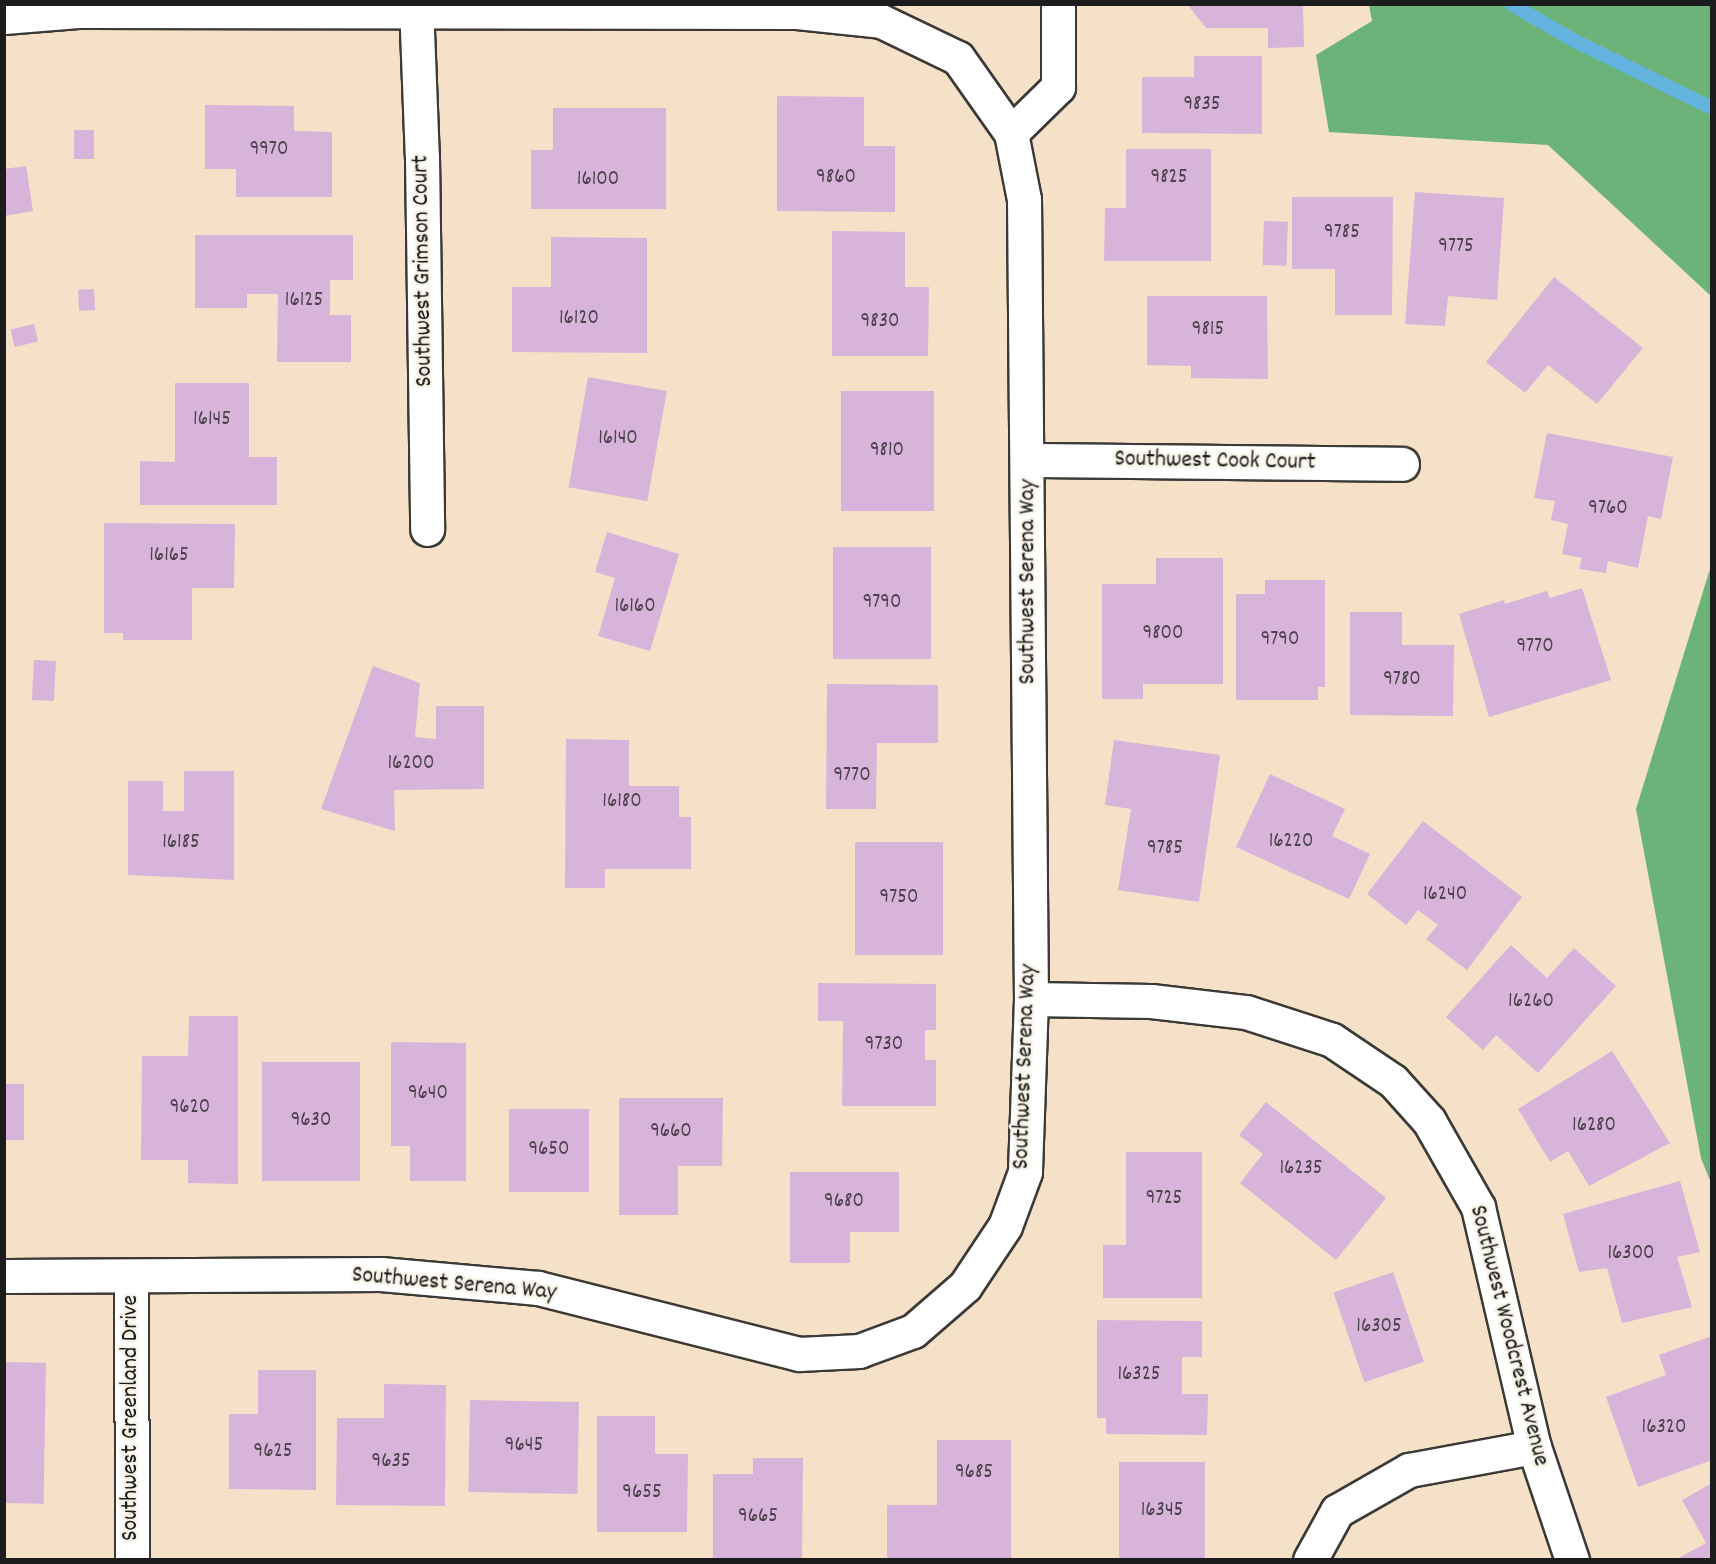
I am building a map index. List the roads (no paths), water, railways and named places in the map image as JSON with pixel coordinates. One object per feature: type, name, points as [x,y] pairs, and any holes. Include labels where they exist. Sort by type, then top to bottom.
[{"type":"street","points":[[1011,133],[1058,87],[1058,4]]},
{"type":"street","name":"Southwest Serena Way","points":[[4,17],[78,11],[415,9],[797,12],[881,21],[958,58],[1011,133],[1024,199],[1029,460],[1031,999],[1025,1172],[1005,1226],[965,1286],[913,1331],[858,1351],[799,1354],[538,1288],[381,1274],[4,1276]]},
{"type":"street","name":"Southwest Grimson Court","points":[[415,9],[422,157],[428,529]]},
{"type":"street","name":"Southwest Cook Court","points":[[1029,460],[1402,464]]},
{"type":"street","name":"Southwest Woodcrest Avenue","points":[[1031,999],[1150,1001],[1246,1012],[1332,1040],[1392,1081],[1429,1121],[1478,1207],[1534,1447],[1572,1560]]},
{"type":"street","name":"Southwest Greenland Drive","points":[[131,1276],[132,1560]]},
{"type":"street","points":[[1310,1560],[1337,1511],[1409,1470],[1534,1447]]},
{"type":"waterway","points":[[1511,4],[1573,40],[1712,108]]}]
